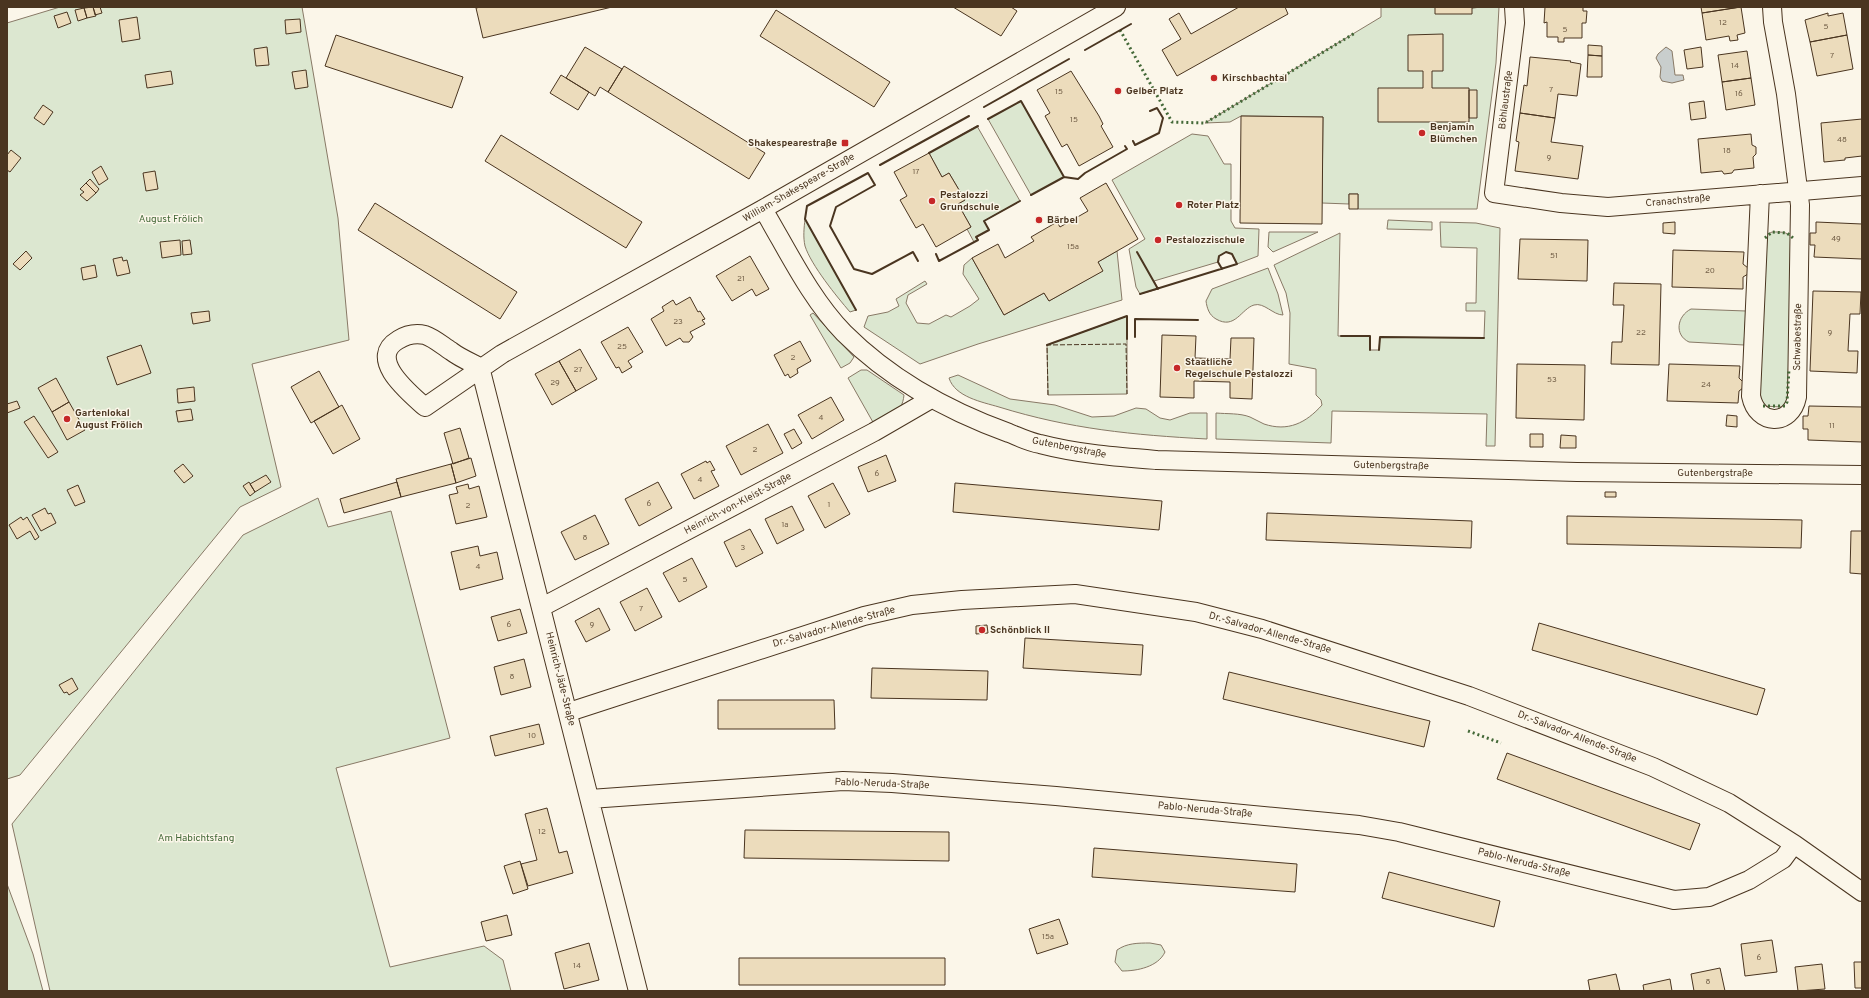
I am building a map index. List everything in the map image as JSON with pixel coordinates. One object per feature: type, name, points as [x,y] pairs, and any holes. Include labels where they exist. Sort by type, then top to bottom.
[{"type":"street","name":"William-Shakespeare-Straße","points":[[480,367],[425,335],[414,334],[395,342],[389,351],[387,364],[392,374],[425,408],[480,367],[763,209],[1116,7]]},
{"type":"street","name":"Böhlaustraße","points":[[1494,193],[1515,22],[1514,7]]},
{"type":"street","name":"Schwabestraße","points":[[1760,194],[1751,396],[1753,405],[1758,412],[1765,417],[1774,419],[1783,418],[1790,413],[1795,405],[1797,397],[1800,205],[1786,94],[1773,22],[1772,7]]},
{"type":"street","name":"Cranachstraße","points":[[1494,193],[1608,208],[1798,190],[1862,186]]},
{"type":"street","name":"Gutenbergstraße","points":[[763,209],[815,297],[844,333],[905,383],[931,399],[981,423],[1040,444],[1107,456],[1157,460],[1577,472],[1862,475]]},
{"type":"street","name":"Heinrich-Jäde-Straße","points":[[480,367],[569,712],[638,991]]},
{"type":"street","name":"Heinrich-von-Kleist-Straße","points":[[542,607],[874,432],[931,399]]},
{"type":"street","name":"Dr.-Salvador-Allende-Straße","points":[[569,712],[864,616],[912,605],[962,600],[1075,594],[1196,612],[1262,628],[1469,696],[1653,767],[1729,803],[1794,844],[1862,892]]},
{"type":"street","name":"Pablo-Neruda-Straße","points":[[590,799],[843,781],[892,783],[1056,796],[1359,825],[1399,832],[1674,900],[1709,897],[1749,880],[1783,858],[1794,844]]},
{"type":"green space","name":"August Frölich","points":[[60,7],[302,7],[338,218],[349,340],[252,364],[281,487],[240,507],[20,775],[7,779],[7,23]]},
{"type":"green space","name":"Benjamin Blümchen","points":[[1381,7],[1499,7],[1496,63],[1477,209],[1358,209],[1358,194],[1349,194],[1349,204],[1322,203],[1323,117],[1241,116],[1230,122],[1205,123],[1381,17]]},
{"type":"green space","points":[[1021,101],[1064,177],[1031,195],[988,119]]},
{"type":"green space","points":[[977,126],[1020,201],[984,221],[989,230],[977,237],[978,240],[974,242],[967,229],[971,227],[958,204],[965,200],[949,173],[942,177],[929,153]]},
{"type":"green space","name":"Roter Platz","points":[[1192,134],[1208,136],[1224,164],[1231,164],[1231,221],[1235,228],[1259,229],[1258,256],[1237,264],[1232,254],[1226,252],[1219,256],[1218,262],[1154,281],[1158,289],[1140,294],[1136,287],[1129,249],[1145,239],[1112,180]]},
{"type":"green space","points":[[805,219],[856,310],[850,312],[818,271],[808,254],[804,243]]},
{"type":"green space","points":[[1388,220],[1432,222],[1432,230],[1387,229]]},
{"type":"green space","points":[[1440,222],[1476,223],[1500,228],[1495,446],[1486,446],[1487,414],[1332,411],[1331,443],[1216,439],[1216,413],[1242,415],[1264,424],[1281,427],[1303,421],[1310,417],[1322,405],[1321,400],[1316,395],[1316,369],[1289,364],[1290,313],[1286,293],[1274,265],[1340,233],[1338,336],[1370,336],[1370,350],[1379,350],[1380,337],[1484,338],[1485,311],[1466,311],[1466,303],[1476,303],[1477,248],[1441,247]]},
{"type":"green space","points":[[1269,232],[1318,232],[1273,252],[1268,247]]},
{"type":"green space","points":[[1772,232],[1782,232],[1788,234],[1794,242],[1787,402],[1782,407],[1762,406],[1759,404],[1766,235]]},
{"type":"green space","points":[[1117,251],[1122,300],[978,344],[920,364],[864,327],[868,316],[888,312],[899,306],[896,299],[925,281],[927,284],[908,295],[906,303],[917,323],[929,324],[946,315],[951,317],[970,306],[979,299],[963,274],[964,265],[972,258],[1004,315],[1044,293],[1049,301],[1102,271],[1098,262]]},
{"type":"green space","points":[[1268,268],[1278,294],[1283,315],[1261,305],[1249,307],[1237,318],[1228,322],[1223,322],[1216,319],[1210,313],[1206,301],[1212,289]]},
{"type":"green space","points":[[1691,309],[1746,311],[1744,345],[1689,342],[1684,339],[1679,330],[1680,321],[1686,312]]},
{"type":"green space","points":[[813,313],[854,357],[850,363],[841,368],[810,315]]},
{"type":"green space","points":[[1127,316],[1127,394],[1048,395],[1047,345]]},
{"type":"green space","points":[[861,370],[867,370],[904,395],[903,402],[898,411],[890,417],[874,424],[848,378]]},
{"type":"green space","points":[[958,375],[1010,399],[1055,405],[1092,417],[1114,416],[1136,408],[1146,409],[1160,418],[1170,420],[1190,413],[1207,413],[1207,439],[1102,430],[1025,415],[977,401],[963,394],[957,390],[949,378]]},
{"type":"green space","name":"Am Habichtsfang","points":[[318,498],[328,527],[391,511],[450,738],[336,768],[390,967],[484,946],[503,960],[511,991],[50,991],[12,824],[243,535]]},
{"type":"green space","points":[[7,884],[33,954],[43,991],[7,991]]},
{"type":"green space","points":[[1150,943],[1161,945],[1165,952],[1162,957],[1152,965],[1140,969],[1122,971],[1115,962],[1117,950],[1133,944]]},
{"type":"shaded area","points":[[1666,47],[1672,51],[1675,75],[1683,75],[1684,80],[1672,83],[1662,81],[1660,77],[1661,67],[1656,58],[1658,54]]},
{"type":"building","points":[[93,7],[100,7],[102,13],[95,15]]},
{"type":"building","points":[[93,7],[96,16],[87,18],[84,8]]},
{"type":"building","points":[[612,7],[483,38],[476,8]]},
{"type":"building","points":[[953,7],[1011,7],[1017,11],[1001,36]]},
{"type":"building","points":[[1239,7],[1285,7],[1288,14],[1177,76],[1162,50],[1181,39],[1169,19],[1179,13],[1191,34]]},
{"type":"building","points":[[1435,7],[1482,7],[1472,8],[1472,14],[1435,14]]},
{"type":"building","points":[[1545,7],[1583,7],[1583,11],[1587,11],[1586,23],[1582,23],[1582,38],[1564,38],[1564,42],[1558,42],[1558,37],[1547,37],[1547,22],[1544,23]]},
{"type":"building","points":[[1701,7],[1740,7],[1702,13]]},
{"type":"building","points":[[1741,7],[1745,33],[1737,35],[1738,40],[1730,41],[1729,36],[1706,40],[1702,13]]},
{"type":"building","points":[[84,8],[87,18],[78,21],[75,10]]},
{"type":"building","points":[[776,10],[890,82],[874,107],[760,36]]},
{"type":"building","points":[[67,12],[71,23],[58,28],[54,16]]},
{"type":"building","points":[[1828,13],[1828,16],[1843,13],[1847,35],[1810,42],[1805,20]]},
{"type":"building","points":[[137,17],[140,39],[122,42],[119,20]]},
{"type":"building","points":[[300,19],[301,32],[286,34],[285,20]]},
{"type":"building","points":[[1443,34],[1443,71],[1432,71],[1432,88],[1469,88],[1469,122],[1378,122],[1378,88],[1423,88],[1423,71],[1408,71],[1408,35]]},
{"type":"building","points":[[336,35],[463,77],[452,108],[325,66]]},
{"type":"building","points":[[1847,35],[1853,69],[1817,76],[1810,42]]},
{"type":"building","points":[[1588,45],[1602,46],[1602,56],[1588,55]]},
{"type":"building","points":[[267,47],[269,65],[256,66],[254,49]]},
{"type":"building","points":[[585,47],[622,69],[608,92],[600,87],[595,96],[566,78]]},
{"type":"building","points":[[1701,47],[1703,67],[1687,69],[1684,50]]},
{"type":"building","points":[[1747,51],[1751,78],[1722,82],[1718,55]]},
{"type":"building","points":[[1588,55],[1602,56],[1602,77],[1587,77]]},
{"type":"building","points":[[1530,57],[1571,61],[1570,62],[1581,64],[1577,96],[1558,94],[1555,118],[1520,113],[1524,85],[1527,86]]},
{"type":"building","points":[[624,66],[765,153],[749,179],[608,92]]},
{"type":"building","points":[[306,70],[308,87],[295,89],[292,72]]},
{"type":"building","points":[[171,71],[173,84],[147,88],[145,75]]},
{"type":"building","points":[[1071,71],[1099,116],[1103,124],[1101,126],[1113,147],[1079,166],[1067,144],[1062,147],[1045,116],[1050,113],[1037,90]]},
{"type":"building","points":[[561,75],[589,92],[578,110],[550,93]]},
{"type":"building","points":[[1751,78],[1755,105],[1726,110],[1722,82]]},
{"type":"building","points":[[1469,90],[1477,90],[1477,118],[1469,118]]},
{"type":"building","points":[[1704,101],[1706,118],[1691,120],[1689,103]]},
{"type":"building","points":[[43,105],[53,112],[44,125],[34,118]]},
{"type":"building","points":[[1520,113],[1555,118],[1551,142],[1583,146],[1578,179],[1515,171],[1519,142],[1516,141]]},
{"type":"building","points":[[1241,116],[1323,117],[1322,224],[1240,223]]},
{"type":"building","points":[[1862,119],[1862,156],[1845,158],[1845,160],[1824,162],[1821,123]]},
{"type":"building","points":[[1751,134],[1752,145],[1756,147],[1756,154],[1753,157],[1754,168],[1734,170],[1732,173],[1724,174],[1722,171],[1701,173],[1698,139]]},
{"type":"building","points":[[501,135],[642,222],[626,248],[485,161]]},
{"type":"building","points":[[11,150],[21,158],[10,172],[7,170],[7,155]]},
{"type":"building","points":[[929,153],[942,177],[949,173],[965,200],[958,204],[971,227],[936,247],[923,224],[916,228],[900,200],[907,196],[894,172]]},
{"type":"building","points":[[101,166],[108,179],[99,185],[92,172]]},
{"type":"building","points":[[155,171],[158,189],[146,191],[143,173]]},
{"type":"building","points":[[90,179],[99,189],[96,193],[86,183]]},
{"type":"building","points":[[86,183],[96,193],[87,201],[80,195],[84,192],[80,189]]},
{"type":"building","points":[[1106,183],[1138,239],[1098,262],[1103,271],[1049,301],[1044,293],[1004,315],[972,258],[998,244],[1005,258],[1034,241],[1031,237],[1057,222],[1060,227],[1088,211],[1080,198]]},
{"type":"building","points":[[1349,194],[1358,194],[1358,209],[1349,209]]},
{"type":"building","points":[[375,203],[517,292],[500,319],[358,230]]},
{"type":"building","points":[[1675,222],[1675,234],[1663,233],[1663,223]]},
{"type":"building","points":[[1816,222],[1862,224],[1862,259],[1814,257],[1815,245],[1810,245],[1810,233],[1816,233]]},
{"type":"building","points":[[1520,239],[1588,240],[1587,281],[1518,279]]},
{"type":"building","points":[[180,240],[181,255],[162,258],[160,242]]},
{"type":"building","points":[[190,240],[192,254],[183,255],[182,241]]},
{"type":"building","points":[[1673,250],[1744,252],[1743,264],[1748,268],[1748,274],[1743,277],[1743,289],[1672,287]]},
{"type":"building","points":[[26,251],[32,258],[20,270],[13,264]]},
{"type":"building","points":[[750,256],[769,289],[756,296],[752,289],[732,301],[716,276]]},
{"type":"building","points":[[122,257],[123,261],[127,260],[130,273],[117,276],[113,259]]},
{"type":"building","points":[[95,265],[97,277],[83,280],[81,268]]},
{"type":"building","points":[[1614,283],[1661,284],[1659,365],[1611,364],[1612,342],[1622,342],[1624,305],[1613,305]]},
{"type":"building","points":[[1813,291],[1861,292],[1860,314],[1850,314],[1848,351],[1858,351],[1857,373],[1810,371]]},
{"type":"building","points":[[690,297],[698,312],[700,311],[705,319],[702,320],[705,324],[690,332],[693,337],[689,342],[683,342],[680,338],[666,346],[651,319],[664,311],[662,307],[673,300],[676,305]]},
{"type":"building","points":[[209,311],[210,321],[193,324],[191,313]]},
{"type":"building","points":[[628,327],[643,352],[628,361],[632,367],[622,373],[619,367],[616,368],[601,342]]},
{"type":"building","points":[[1162,335],[1196,336],[1195,358],[1230,359],[1231,338],[1254,338],[1252,399],[1230,398],[1230,382],[1194,381],[1194,398],[1160,397]]},
{"type":"building","points":[[800,341],[811,361],[797,369],[798,373],[790,378],[788,374],[785,376],[774,355]]},
{"type":"building","points":[[141,345],[151,373],[117,385],[107,357]]},
{"type":"building","points":[[580,349],[597,379],[576,391],[559,361]]},
{"type":"building","points":[[559,361],[576,391],[552,405],[535,374]]},
{"type":"building","points":[[1517,364],[1585,365],[1584,420],[1516,418]]},
{"type":"building","points":[[1669,364],[1740,366],[1739,378],[1743,382],[1743,388],[1739,391],[1738,403],[1667,401]]},
{"type":"building","points":[[319,371],[339,407],[311,423],[291,387]]},
{"type":"building","points":[[56,378],[69,402],[52,412],[38,388]]},
{"type":"building","points":[[194,387],[195,401],[178,403],[177,389]]},
{"type":"building","points":[[831,397],[844,420],[812,439],[798,415]]},
{"type":"building","points":[[17,401],[20,408],[7,413],[7,404]]},
{"type":"building","points":[[69,402],[85,430],[67,440],[52,412]]},
{"type":"building","points":[[342,405],[360,439],[333,454],[314,421]]},
{"type":"building","points":[[1809,406],[1862,407],[1862,442],[1808,440],[1808,429],[1803,429],[1803,416],[1808,416]]},
{"type":"building","points":[[191,409],[193,420],[178,422],[176,411]]},
{"type":"building","points":[[1727,415],[1737,416],[1737,427],[1726,426]]},
{"type":"building","points":[[34,416],[58,452],[48,458],[24,422]]},
{"type":"building","points":[[768,424],[783,453],[741,475],[726,446]]},
{"type":"building","points":[[460,428],[469,458],[453,464],[444,433]]},
{"type":"building","points":[[794,429],[802,443],[792,449],[784,434]]},
{"type":"building","points":[[1530,434],[1543,434],[1543,447],[1530,447]]},
{"type":"building","points":[[1561,435],[1576,436],[1576,448],[1560,448]]},
{"type":"building","points":[[886,455],[896,481],[868,492],[858,467]]},
{"type":"building","points":[[471,458],[476,476],[456,483],[451,464]]},
{"type":"building","points":[[706,461],[707,463],[710,461],[715,470],[711,471],[719,486],[694,499],[681,474]]},
{"type":"building","points":[[183,464],[193,476],[184,483],[174,471]]},
{"type":"building","points":[[451,464],[456,483],[401,497],[396,479]]},
{"type":"building","points":[[266,475],[271,482],[255,492],[250,484]]},
{"type":"building","points":[[249,482],[255,492],[250,496],[243,486]]},
{"type":"building","points":[[397,482],[401,497],[344,513],[340,499]]},
{"type":"building","points":[[658,482],[672,508],[639,526],[625,499]]},
{"type":"building","points":[[833,483],[850,514],[825,528],[808,496]]},
{"type":"building","points":[[955,483],[1162,501],[1159,530],[953,512]]},
{"type":"building","points":[[468,484],[469,489],[479,486],[487,517],[456,524],[449,495],[458,493],[456,487]]},
{"type":"building","points":[[78,485],[85,502],[75,506],[67,490]]},
{"type":"building","points":[[1605,492],[1616,492],[1616,497],[1605,497]]},
{"type":"building","points":[[792,506],[804,530],[777,544],[765,519]]},
{"type":"building","points":[[45,508],[48,514],[51,513],[56,523],[41,531],[32,515]]},
{"type":"building","points":[[1267,513],[1472,521],[1471,548],[1266,540]]},
{"type":"building","points":[[595,515],[609,544],[575,560],[561,532]]},
{"type":"building","points":[[1567,516],[1802,520],[1801,548],[1567,544]]},
{"type":"building","points":[[21,517],[23,520],[27,517],[39,537],[35,540],[30,531],[17,539],[9,525]]},
{"type":"building","points":[[750,529],[763,553],[736,567],[724,542]]},
{"type":"building","points":[[1851,531],[1862,531],[1862,574],[1850,573]]},
{"type":"building","points":[[478,546],[480,556],[497,552],[503,579],[460,590],[451,552]]},
{"type":"building","points":[[692,558],[707,587],[679,602],[663,573]]},
{"type":"building","points":[[647,588],[662,617],[635,631],[620,602]]},
{"type":"building","points":[[599,608],[610,630],[586,642],[575,621]]},
{"type":"building","points":[[520,609],[527,633],[498,641],[491,617]]},
{"type":"building","points":[[1539,623],[1765,689],[1757,715],[1532,650]]},
{"type":"building","name":"Schönblick II","points":[[987,625],[988,633],[976,634],[976,626]]},
{"type":"building","points":[[1025,638],[1143,645],[1141,675],[1023,668]]},
{"type":"building","points":[[524,659],[531,687],[501,695],[494,667]]},
{"type":"building","points":[[872,668],[988,671],[987,700],[871,698]]},
{"type":"building","points":[[1229,672],[1430,721],[1424,747],[1223,699]]},
{"type":"building","points":[[72,678],[78,689],[69,695],[67,692],[64,693],[59,685]]},
{"type":"building","points":[[718,700],[834,700],[835,729],[718,729]]},
{"type":"building","points":[[539,724],[544,744],[495,756],[490,736]]},
{"type":"building","points":[[1507,753],[1700,824],[1690,850],[1497,779]]},
{"type":"building","points":[[547,808],[559,853],[567,851],[573,873],[528,886],[521,864],[537,860],[525,814]]},
{"type":"building","points":[[745,830],[949,832],[949,861],[744,858]]},
{"type":"building","points":[[1094,848],[1297,864],[1295,892],[1092,877]]},
{"type":"building","points":[[520,861],[528,889],[513,894],[504,866]]},
{"type":"building","points":[[1389,872],[1500,901],[1494,927],[1382,898]]},
{"type":"building","points":[[507,915],[512,935],[486,941],[481,922]]},
{"type":"building","points":[[1059,919],[1068,944],[1037,954],[1029,929]]},
{"type":"building","points":[[1772,940],[1777,972],[1745,976],[1741,944]]},
{"type":"building","points":[[589,943],[599,980],[564,989],[555,953]]},
{"type":"building","points":[[739,958],[945,958],[945,985],[739,985]]},
{"type":"building","points":[[1854,962],[1862,962],[1862,988],[1855,988]]},
{"type":"building","points":[[1822,964],[1825,989],[1798,991],[1795,967]]},
{"type":"building","points":[[1720,968],[1725,991],[1694,991],[1691,974]]},
{"type":"building","points":[[1616,974],[1620,991],[1590,991],[1588,980]]},
{"type":"building","points":[[1670,979],[1672,991],[1644,991],[1643,985]]},
{"type":"hedge","points":[[1120,30],[1172,122],[1205,123],[1355,33]]},
{"type":"hedge","points":[[1765,238],[1772,232],[1787,233],[1793,238]]},
{"type":"hedge","points":[[1763,406],[1785,406],[1787,402],[1789,369]]},
{"type":"hedge","points":[[1468,731],[1501,743]]},
{"type":"fence","points":[[1048,395],[1047,345],[1126,344],[1127,394]]},
{"type":"wall","points":[[1085,50],[1131,24]]},
{"type":"wall","points":[[984,107],[1069,59]]},
{"type":"wall","points":[[988,119],[1021,101],[1064,177]]},
{"type":"wall","points":[[1133,141],[1135,145],[1159,133],[1163,118],[1157,108],[1150,111]]},
{"type":"wall","points":[[880,165],[969,116]]},
{"type":"wall","points":[[929,153],[978,126]]},
{"type":"wall","points":[[1031,195],[1064,177],[1078,179],[1085,173],[1127,149],[1125,146]]},
{"type":"wall","points":[[856,310],[805,219],[807,206],[868,173],[875,185],[836,207],[830,226],[854,269],[872,274],[913,252],[918,261]]},
{"type":"wall","points":[[936,254],[939,261],[978,240],[976,237],[989,230],[984,221],[1020,201]]},
{"type":"wall","points":[[1137,252],[1158,289]]},
{"type":"wall","points":[[1140,294],[1237,264],[1232,254],[1226,252],[1219,256],[1218,262],[1222,269]]},
{"type":"wall","points":[[1047,345],[1127,316],[1127,339]]},
{"type":"wall","points":[[1135,337],[1135,319],[1198,320]]},
{"type":"wall","points":[[1341,336],[1370,336],[1370,350]]},
{"type":"wall","points":[[1379,350],[1380,337],[1484,338]]},
{"type":"place","name":"Kirschbachtal","points":[[1214,78]]},
{"type":"place","name":"Gelber Platz","points":[[1118,91]]},
{"type":"place","name":"Benjamin Blümchen","points":[[1422,133]]},
{"type":"place","name":"Shakespearestraße","points":[[845,143]]},
{"type":"place","name":"Pestalozzi Grundschule","points":[[932,201]]},
{"type":"place","name":"Roter Platz","points":[[1179,205]]},
{"type":"place","name":"Bärbel","points":[[1039,220]]},
{"type":"place","name":"Pestalozzischule","points":[[1158,240]]},
{"type":"place","name":"Staatliche Regelschule Pestalozzi","points":[[1177,368]]},
{"type":"place","name":"Gartenlokal August Frölich","points":[[67,419]]},
{"type":"place","name":"Schönblick II","points":[[982,630]]}]
